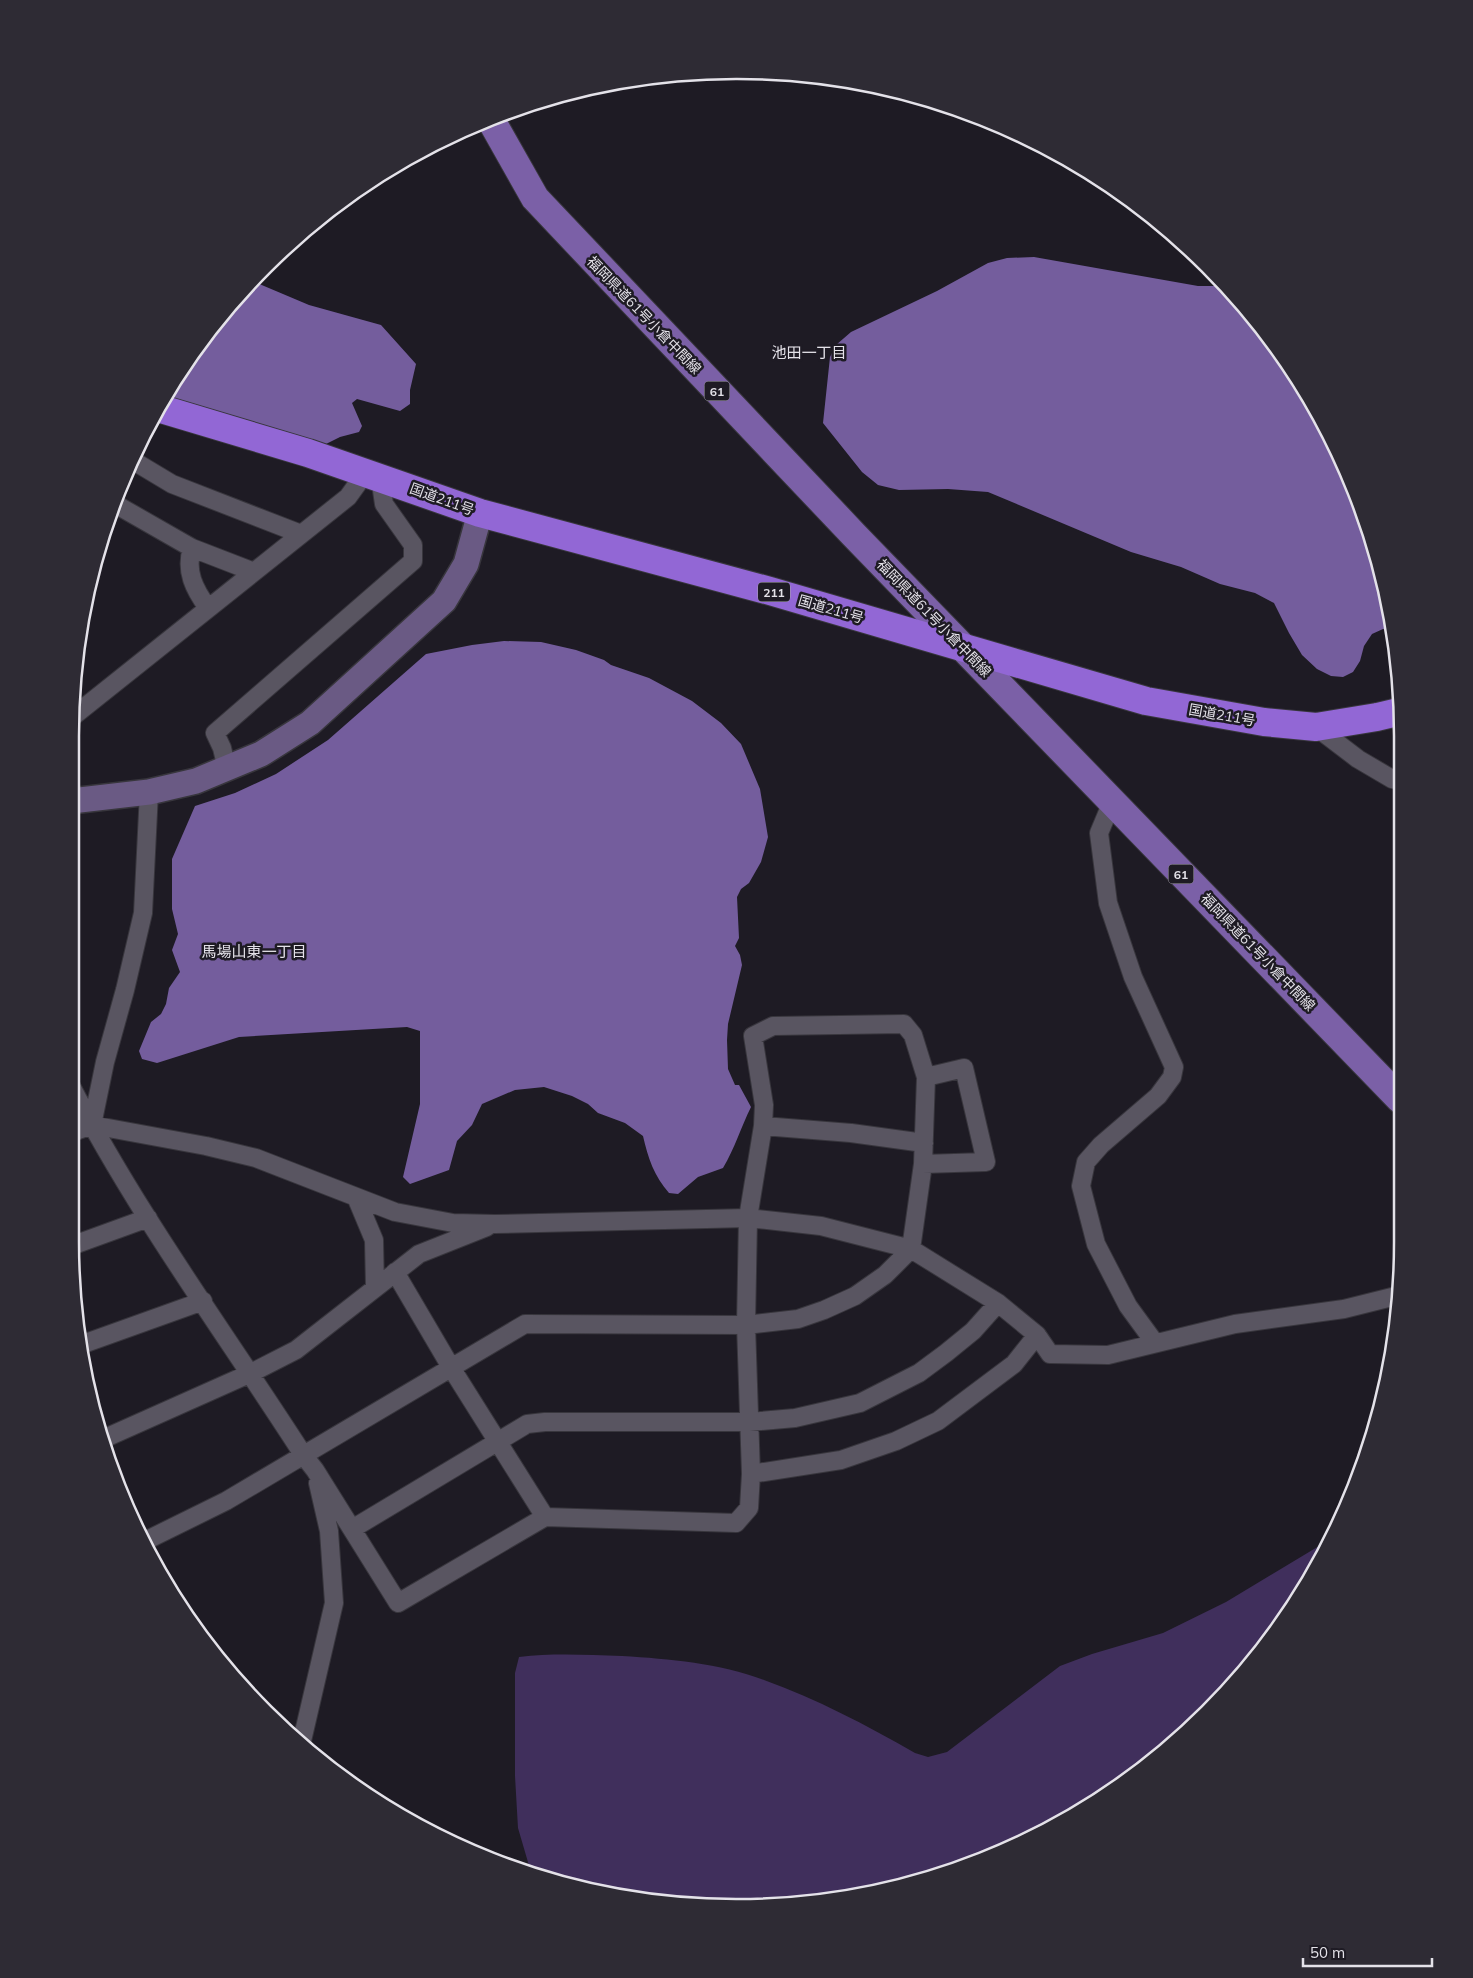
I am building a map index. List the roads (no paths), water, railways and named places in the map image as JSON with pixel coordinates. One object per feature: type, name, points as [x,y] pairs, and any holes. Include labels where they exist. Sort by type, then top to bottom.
[{"type":"highway","name":"国道211号","points":[[166,410],[308,453],[480,513],[770,591],[1146,701],[1264,722],[1316,727],[1393,713]]},
{"type":"main road","name":"福岡県道61号小倉中間線","points":[[494,126],[535,198],[963,648],[1394,1093]]},
{"type":"street","points":[[139,464],[172,484],[300,534]]},
{"type":"street","points":[[80,711],[373,475],[384,504],[414,545],[413,561],[215,733],[222,748],[227,768]]},
{"type":"street","points":[[121,507],[192,548],[254,572]]},
{"type":"street","points":[[79,800],[149,792],[196,781],[261,754],[310,724],[444,601],[466,564],[480,513]]},
{"type":"street","points":[[192,548],[188,559],[190,575],[198,595],[208,608]]},
{"type":"street","points":[[1316,727],[1358,759],[1394,779]]},
{"type":"street","points":[[92,1125],[105,1062],[143,914],[149,792]]},
{"type":"street","points":[[1112,802],[1099,833],[1108,903],[1133,977],[1174,1067],[1172,1078],[1158,1096],[1101,1144],[1086,1162],[1081,1186],[1096,1244],[1128,1306],[1154,1343]]},
{"type":"street","points":[[79,1101],[148,1218],[304,1456],[315,1470],[398,1603],[545,1516],[736,1523],[749,1508],[751,1474],[746,1326],[748,1218],[763,1126],[764,1105],[753,1036],[773,1026],[904,1024],[912,1035],[926,1077],[923,1164],[911,1249],[885,1276],[855,1296],[798,1319],[746,1326],[525,1324],[304,1456],[226,1500],[150,1538]]},
{"type":"street","points":[[923,1164],[986,1162],[964,1068],[926,1077]]},
{"type":"street","points":[[79,1130],[92,1125],[206,1146],[256,1158],[395,1212],[453,1223],[495,1224],[748,1218],[820,1226],[911,1249],[998,1303],[1037,1335],[1050,1354],[1108,1355],[1234,1324],[1344,1309],[1392,1298]]},
{"type":"street","points":[[763,1126],[851,1133],[924,1143]]},
{"type":"street","points":[[356,1197],[374,1240],[375,1288]]},
{"type":"street","points":[[79,1243],[148,1218]]},
{"type":"street","points":[[109,1436],[251,1373],[296,1350],[419,1254],[495,1224]]},
{"type":"street","points":[[395,1272],[452,1368],[545,1516]]},
{"type":"street","points":[[87,1343],[203,1301]]},
{"type":"street","points":[[352,1529],[527,1424],[545,1422],[749,1422],[795,1418],[860,1403],[919,1372],[946,1354],[973,1331],[998,1303]]},
{"type":"street","points":[[751,1474],[840,1460],[896,1441],[930,1425],[959,1406],[1014,1364],[1037,1335]]},
{"type":"street","points":[[303,1736],[334,1603],[329,1531],[315,1470]]},
{"type":"district","name":"池田一丁目","points":[[809,352]]},
{"type":"district","name":"馬場山東一丁目","points":[[254,951]]}]
